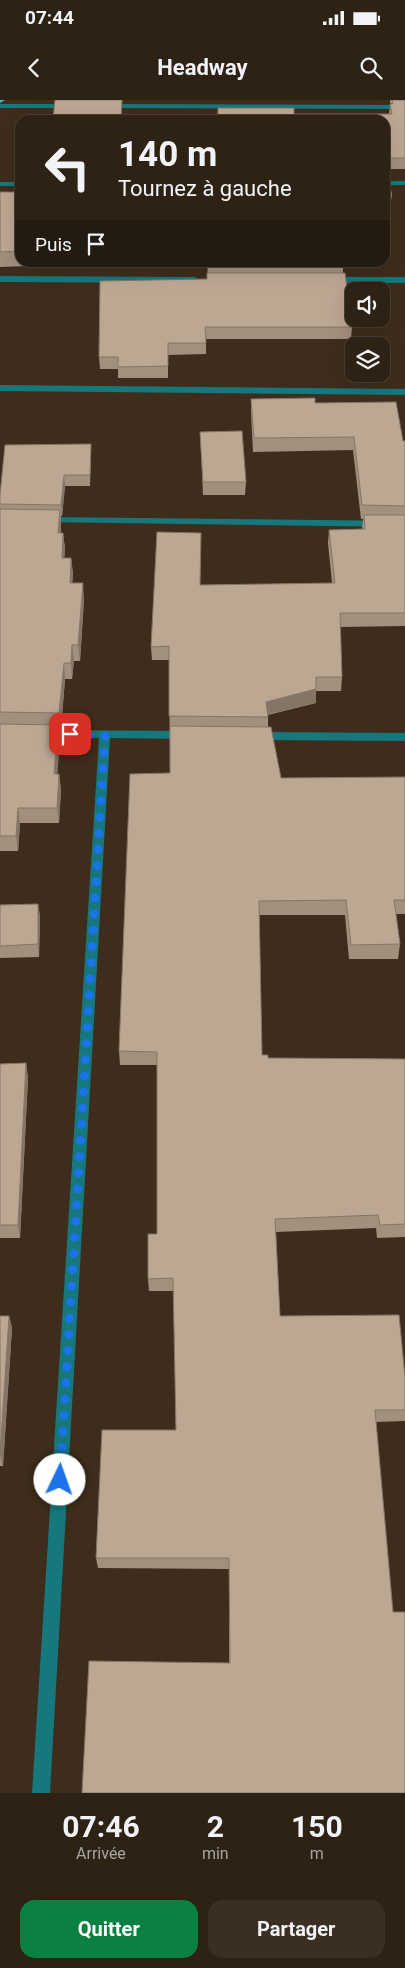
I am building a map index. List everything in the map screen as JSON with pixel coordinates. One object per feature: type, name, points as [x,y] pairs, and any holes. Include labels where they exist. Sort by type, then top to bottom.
[{"type":"street","points":[[0,106],[79,106]]},
{"type":"street","points":[[99,106],[405,107]]},
{"type":"street","points":[[390,183],[405,183]]},
{"type":"street","points":[[0,184],[15,184]]},
{"type":"street","points":[[0,279],[208,280]]},
{"type":"street","points":[[316,280],[405,280]]},
{"type":"street","points":[[0,388],[405,392]]},
{"type":"street","points":[[30,520],[405,524]]},
{"type":"street","points":[[29,734],[192,735]]},
{"type":"street","points":[[41,1793],[105,735]]},
{"type":"street","points":[[240,736],[405,737]]},
{"type":"building","points":[[55,100],[122,100],[121,115],[54,115]]},
{"type":"building","points":[[392,100],[405,100],[405,158],[390,158],[390,115],[218,115],[218,108],[294,108],[294,114],[392,114],[390,104],[393,104]]},
{"type":"building","points":[[0,192],[15,192],[15,251],[0,252]]},
{"type":"building","points":[[207,273],[345,273],[345,327],[205,327],[206,343],[168,343],[168,366],[118,367],[118,357],[99,357],[100,281],[207,279]]},
{"type":"building","points":[[315,398],[315,403],[396,402],[403,441],[405,441],[405,506],[362,505],[354,437],[254,438],[251,399]]},
{"type":"building","points":[[242,431],[246,482],[203,482],[200,432]]},
{"type":"building","points":[[91,444],[90,475],[64,475],[61,505],[0,504],[5,445]]},
{"type":"building","points":[[0,509],[60,510],[58,533],[63,533],[62,558],[71,558],[70,583],[83,583],[78,645],[72,645],[71,663],[64,663],[59,713],[0,712]]},
{"type":"building","points":[[364,515],[405,515],[405,613],[340,613],[342,677],[316,677],[316,689],[266,702],[268,717],[169,716],[169,646],[151,647],[157,532],[201,533],[200,585],[335,583],[329,530],[365,529]]},
{"type":"building","points":[[0,724],[58,725],[54,774],[59,774],[57,808],[18,808],[16,836],[0,836]]},
{"type":"building","points":[[170,726],[271,727],[281,778],[405,777],[405,900],[394,900],[400,944],[351,945],[346,900],[259,901],[262,1055],[268,1055],[268,1058],[405,1059],[405,1224],[380,1225],[378,1215],[275,1219],[280,1316],[399,1315],[405,1377],[405,1410],[375,1410],[393,1612],[405,1612],[405,1793],[82,1793],[89,1661],[230,1663],[229,1558],[96,1558],[102,1430],[176,1430],[173,1278],[148,1279],[148,1234],[157,1234],[157,1052],[119,1051],[130,774],[170,773]]},
{"type":"building","points":[[38,904],[38,944],[0,946],[0,905]]},
{"type":"building","points":[[26,1063],[18,1225],[0,1225],[0,1064]]},
{"type":"building","points":[[0,1316],[9,1316],[0,1455]]},
{"type":"route","points":[[60,1480],[105,735],[70,734]]}]
